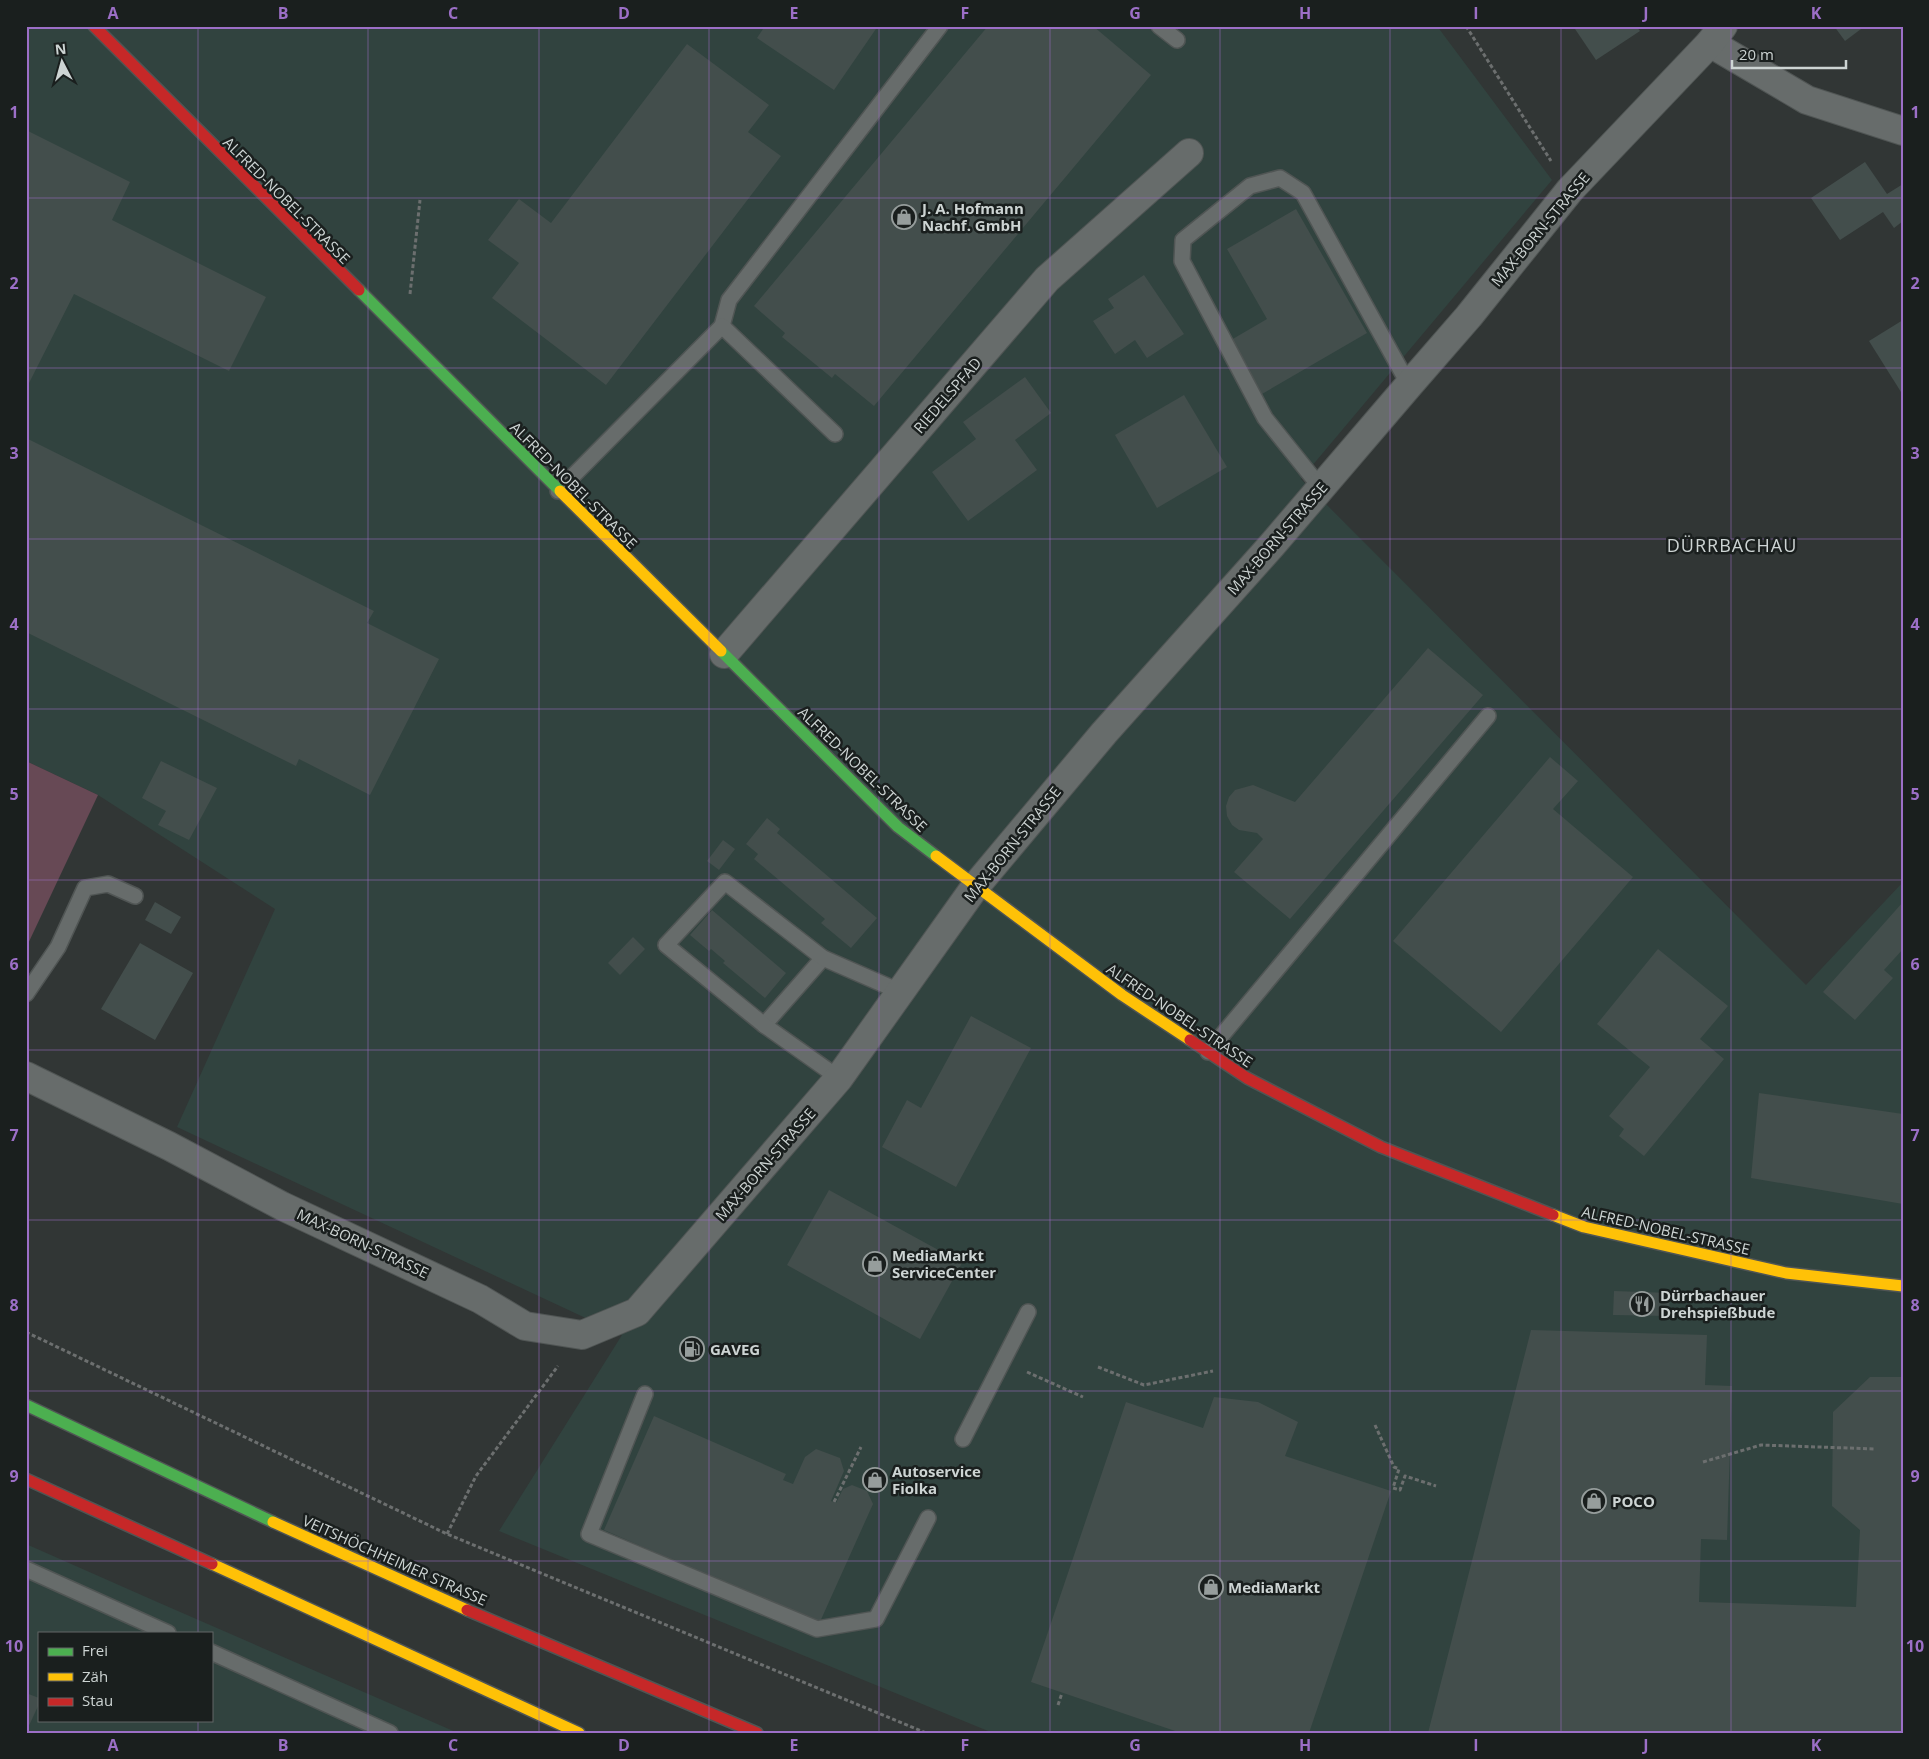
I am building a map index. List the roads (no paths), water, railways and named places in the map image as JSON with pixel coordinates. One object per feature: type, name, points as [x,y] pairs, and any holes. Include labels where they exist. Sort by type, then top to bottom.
[{"type":"main road","name":"ALFRED-NOBEL-STRASSE","points":[[94,26],[558,491],[898,827],[974,888],[1122,995],[1247,1078],[1381,1146],[1584,1228],[1786,1273],[1903,1286]]},
{"type":"main road","name":"VEITSHÖCHHEIMER STRASSE","points":[[26,1404],[236,1505],[623,1680],[757,1733]]},
{"type":"main road","points":[[26,1479],[579,1733]]},
{"type":"street","name":"MAX-BORN-STRASSE","points":[[26,1076],[169,1146],[282,1206],[480,1299],[525,1326],[582,1335],[637,1312],[839,1078],[974,888],[1104,733],[1321,488],[1469,316],[1570,190],[1716,35],[1807,100],[1903,131]]},
{"type":"street","name":"RIEDELSPFAD","points":[[724,654],[1047,279],[1189,153]]},
{"type":"lane","points":[[558,491],[722,326],[729,300],[940,26]]},
{"type":"lane","points":[[1159,26],[1177,40]]},
{"type":"lane","points":[[1321,488],[1265,418],[1182,261],[1183,240],[1250,186],[1280,178],[1303,193],[1409,385]]},
{"type":"lane","points":[[722,326],[835,434]]},
{"type":"lane","points":[[1208,1052],[1488,716]]},
{"type":"lane","points":[[839,1078],[764,1025],[666,946],[724,882],[823,958],[901,992]]},
{"type":"lane","points":[[26,994],[58,947],[85,888],[108,884],[135,896]]},
{"type":"lane","points":[[764,1025],[823,958]]},
{"type":"lane","points":[[963,1439],[1028,1312]]},
{"type":"lane","points":[[646,1394],[589,1534],[817,1629],[876,1619],[928,1518]]},
{"type":"lane","points":[[26,1569],[166,1632]]},
{"type":"lane","points":[[212,1652],[390,1733]]},
{"type":"place","name":"J. A. Hofmann Nachf. GmbH","points":[[904,217]]},
{"type":"place","name":"MediaMarkt ServiceCenter","points":[[875,1264]]},
{"type":"place","name":"Dürrbachauer Drehspießbude","points":[[1642,1304]]},
{"type":"place","name":"GAVEG","points":[[692,1349]]},
{"type":"place","name":"Autoservice Fiolka","points":[[875,1480]]},
{"type":"place","name":"POCO","points":[[1594,1501]]},
{"type":"place","name":"MediaMarkt","points":[[1211,1587]]},
{"type":"district","name":"DÜRRBACHAU","points":[[1732,545]]}]
